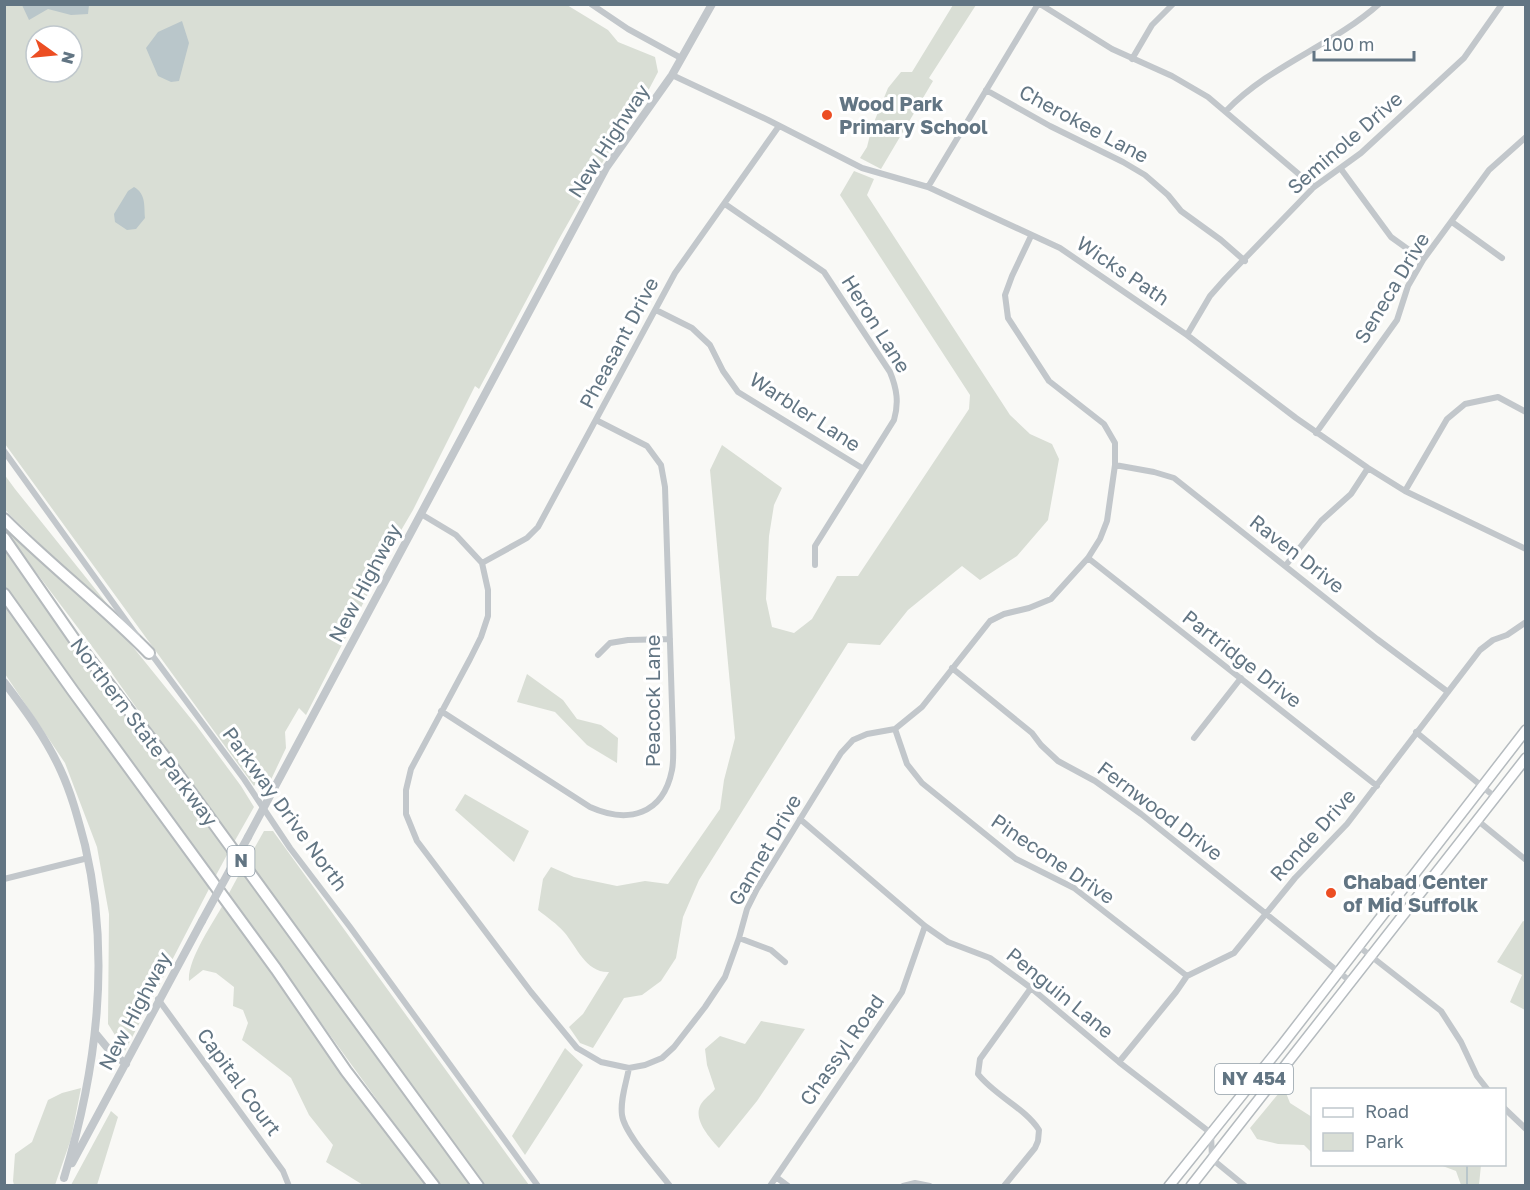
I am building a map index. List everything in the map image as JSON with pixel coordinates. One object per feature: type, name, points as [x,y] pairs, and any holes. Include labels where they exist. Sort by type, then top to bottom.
[{"type":"highway","points":[[4,519],[150,652]]},
{"type":"highway","name":"Northern State Parkway","points":[[4,537],[74,639],[174,769],[478,1185]]},
{"type":"highway","name":"Northern State Parkway","points":[[4,594],[276,969],[346,1071],[434,1185]]},
{"type":"main road","name":"NY 454","points":[[1169,1185],[1526,730]]},
{"type":"main road","name":"NY 454","points":[[1191,1185],[1526,758]]},
{"type":"street","points":[[591,4],[628,29],[681,58]]},
{"type":"street","name":"New Highway","points":[[62,1182],[126,1064],[158,999],[248,837],[606,168],[672,75],[712,4]]},
{"type":"street","points":[[928,188],[1039,4],[1112,49],[1190,86],[1226,111],[1283,163],[1314,187]]},
{"type":"street","points":[[1132,59],[1152,25],[1173,4]]},
{"type":"street","points":[[1226,111],[1242,94],[1360,22],[1379,4]]},
{"type":"street","name":"Seminole Drive","points":[[1187,335],[1210,296],[1314,187],[1341,169],[1389,129],[1464,58],[1502,4]]},
{"type":"street","name":"Wicks Path","points":[[672,75],[862,168],[928,188],[1060,248],[1187,335],[1316,433],[1405,492],[1526,549]]},
{"type":"street","name":"Cherokee Lane","points":[[986,90],[1145,175],[1168,195],[1181,211],[1245,261]]},
{"type":"street","name":"Pheasant Drive","points":[[482,563],[527,538],[538,527],[675,273],[779,126]]},
{"type":"street","name":"Seneca Drive","points":[[1316,433],[1397,320],[1408,286],[1423,260],[1489,170],[1526,137]]},
{"type":"street","points":[[1341,169],[1391,237],[1423,260]]},
{"type":"street","name":"Heron Lane","points":[[725,204],[824,272],[890,372],[897,387],[898,408],[894,420],[815,546],[815,565]]},
{"type":"street","points":[[1452,222],[1502,258]]},
{"type":"street","name":"Gannet Drive","points":[[482,563],[488,590],[488,616],[470,659],[411,769],[406,790],[406,814],[417,841],[531,992],[577,1048],[601,1062],[629,1068],[645,1065],[662,1058],[674,1047],[725,977],[747,909],[757,889],[841,753],[853,740],[867,734],[895,729],[922,707],[990,621],[1004,614],[1029,608],[1051,599],[1088,558],[1100,540],[1107,521],[1115,465],[1115,443],[1104,424],[1048,381],[1008,318],[1005,295],[1031,236]]},
{"type":"street","name":"Warbler Lane","points":[[656,310],[692,328],[710,345],[723,371],[738,392],[862,468]]},
{"type":"street","points":[[1405,492],[1447,419],[1465,404],[1498,397],[1526,412]]},
{"type":"street","name":"Peacock Lane","points":[[441,711],[590,807],[606,814],[624,816],[641,812],[656,802],[668,783],[672,768],[670,639],[665,487],[661,465],[647,446],[596,420]]},
{"type":"street","name":"Parkway Drive North","points":[[4,451],[263,806],[290,848],[538,1185]]},
{"type":"street","name":"Raven Drive","points":[[1115,465],[1174,478],[1377,639],[1448,692]]},
{"type":"street","points":[[1286,565],[1321,521],[1351,494],[1368,468]]},
{"type":"street","points":[[420,514],[456,535],[482,563]]},
{"type":"street","name":"Partridge Drive","points":[[1088,558],[1377,786]]},
{"type":"street","name":"Ronde Drive","points":[[1119,1062],[1176,992],[1186,976],[1234,953],[1295,878],[1347,824],[1480,650],[1526,622]]},
{"type":"street","points":[[598,655],[610,643],[670,639]]},
{"type":"street","name":"Fernwood Drive","points":[[952,668],[1032,733],[1041,745],[1058,760],[1095,781],[1132,807],[1350,981]]},
{"type":"street","points":[[1194,738],[1241,678]]},
{"type":"street","points":[[4,682],[35,723],[62,771],[74,802],[88,858],[97,918],[100,956],[96,1034],[81,1118],[62,1182]]},
{"type":"street","name":"Pinecone Drive","points":[[895,729],[907,764],[922,783],[1002,849],[1016,859],[1074,888],[1186,976]]},
{"type":"street","points":[[1416,732],[1495,797]]},
{"type":"street","name":"Penguin Lane","points":[[800,819],[925,926],[948,942],[990,957],[1211,1133]]},
{"type":"street","points":[[1477,820],[1526,860]]},
{"type":"street","points":[[4,879],[88,858]]},
{"type":"street","name":"Chassyl Road","points":[[770,1185],[902,992],[925,926]]},
{"type":"street","points":[[739,938],[771,950],[785,962]]},
{"type":"street","points":[[1358,946],[1440,1011],[1461,1042],[1477,1076],[1487,1088]]},
{"type":"street","points":[[1004,1185],[1035,1148],[1038,1141],[1038,1130],[1031,1121],[988,1087],[978,1074],[980,1059],[1031,988]]},
{"type":"street","name":"Capital Court","points":[[158,999],[283,1171],[289,1185]]},
{"type":"street","points":[[96,1034],[110,1051],[126,1064]]},
{"type":"street","points":[[629,1068],[621,1103],[622,1118],[633,1138],[670,1185]]},
{"type":"street","points":[[84,1100],[88,1109],[99,1111]]},
{"type":"street","points":[[1506,1110],[1526,1129]]},
{"type":"street","points":[[1211,1133],[1212,1159],[1245,1185]]},
{"type":"street","points":[[776,1177],[788,1185]]},
{"type":"street","points":[[903,1185],[915,1183],[930,1185]]},
{"type":"green space","points":[[4,5],[567,5],[608,30],[618,42],[655,57],[658,72],[559,239],[479,389],[475,386],[413,510],[369,585],[372,586],[306,715],[299,708],[285,732],[286,748],[268,786],[261,789],[256,783],[254,786],[5,444]]},
{"type":"green space","points":[[953,5],[976,5],[929,78],[933,81],[881,169],[860,158],[867,147],[872,127],[888,88],[901,72],[912,72]]},
{"type":"green space","points":[[854,171],[874,179],[867,195],[1010,415],[1030,434],[1052,444],[1059,459],[1048,520],[1017,556],[980,580],[962,566],[908,610],[880,645],[848,643],[699,880],[683,917],[676,958],[661,981],[642,995],[624,998],[593,1048],[580,1043],[569,1027],[583,1014],[609,972],[601,971],[588,964],[564,932],[538,910],[543,879],[551,867],[574,877],[617,886],[645,881],[668,884],[720,809],[724,780],[735,738],[710,470],[722,445],[782,488],[774,505],[769,536],[766,599],[772,627],[794,633],[812,619],[837,576],[858,576],[969,409],[970,395],[840,195]]},
{"type":"green space","points":[[4,474],[108,605],[103,605],[5,510]]},
{"type":"green space","points":[[6,528],[112,621],[196,725],[241,786],[254,807],[233,844],[106,665],[5,531]]},
{"type":"green space","points":[[4,545],[173,773],[228,853],[214,879],[5,588]]},
{"type":"green space","points":[[4,605],[210,887],[125,1051],[108,1024],[109,914],[97,847],[65,763],[5,674]]},
{"type":"green space","points":[[527,674],[563,700],[577,719],[601,725],[618,738],[617,763],[587,745],[555,712],[517,702]]},
{"type":"green space","points":[[465,794],[529,831],[514,862],[455,810]]},
{"type":"green space","points":[[264,831],[273,831],[529,1185],[484,1185],[247,861]]},
{"type":"green space","points":[[242,869],[472,1185],[439,1185],[228,895]]},
{"type":"green space","points":[[224,903],[329,1053],[426,1185],[363,1185],[326,1162],[333,1145],[309,1115],[291,1078],[242,1040],[248,1023],[243,1010],[233,1006],[234,987],[216,973],[203,970],[189,981],[189,972],[196,952]]},
{"type":"green space","points":[[1523,921],[1526,922],[1525,1010],[1510,1002],[1522,975],[1497,962]]},
{"type":"green space","points":[[761,1021],[805,1029],[757,1101],[719,1148],[703,1128],[699,1116],[701,1104],[715,1089],[707,1065],[705,1049],[720,1036],[745,1044]]},
{"type":"green space","points":[[565,1048],[583,1065],[525,1155],[512,1136]]},
{"type":"green space","points":[[81,1088],[71,1139],[55,1185],[14,1185],[15,1154],[32,1142],[48,1100]]},
{"type":"green space","points":[[1279,1093],[1286,1093],[1290,1103],[1311,1116],[1311,1152],[1304,1145],[1278,1144],[1257,1139],[1250,1128]]},
{"type":"green space","points":[[111,1111],[118,1117],[97,1185],[71,1185]]},
{"type":"green space","points":[[1443,1166],[1481,1166],[1479,1185],[1461,1185],[1456,1171]]},
{"type":"shaded area","points":[[22,5],[89,5],[88,14],[71,15],[48,9],[29,20]]},
{"type":"shaded area","points":[[182,21],[189,43],[179,81],[171,82],[158,76],[146,48],[158,32]]},
{"type":"shaded area","points":[[134,187],[141,193],[145,218],[136,229],[127,230],[115,222],[114,214],[128,191]]},
{"type":"waterway","points":[[1467,1166],[1467,1186]]},
{"type":"place","name":"Wood Park Primary School","points":[[827,115]]},
{"type":"place","name":"Chabad Center of Mid Suffolk","points":[[1331,893]]}]
